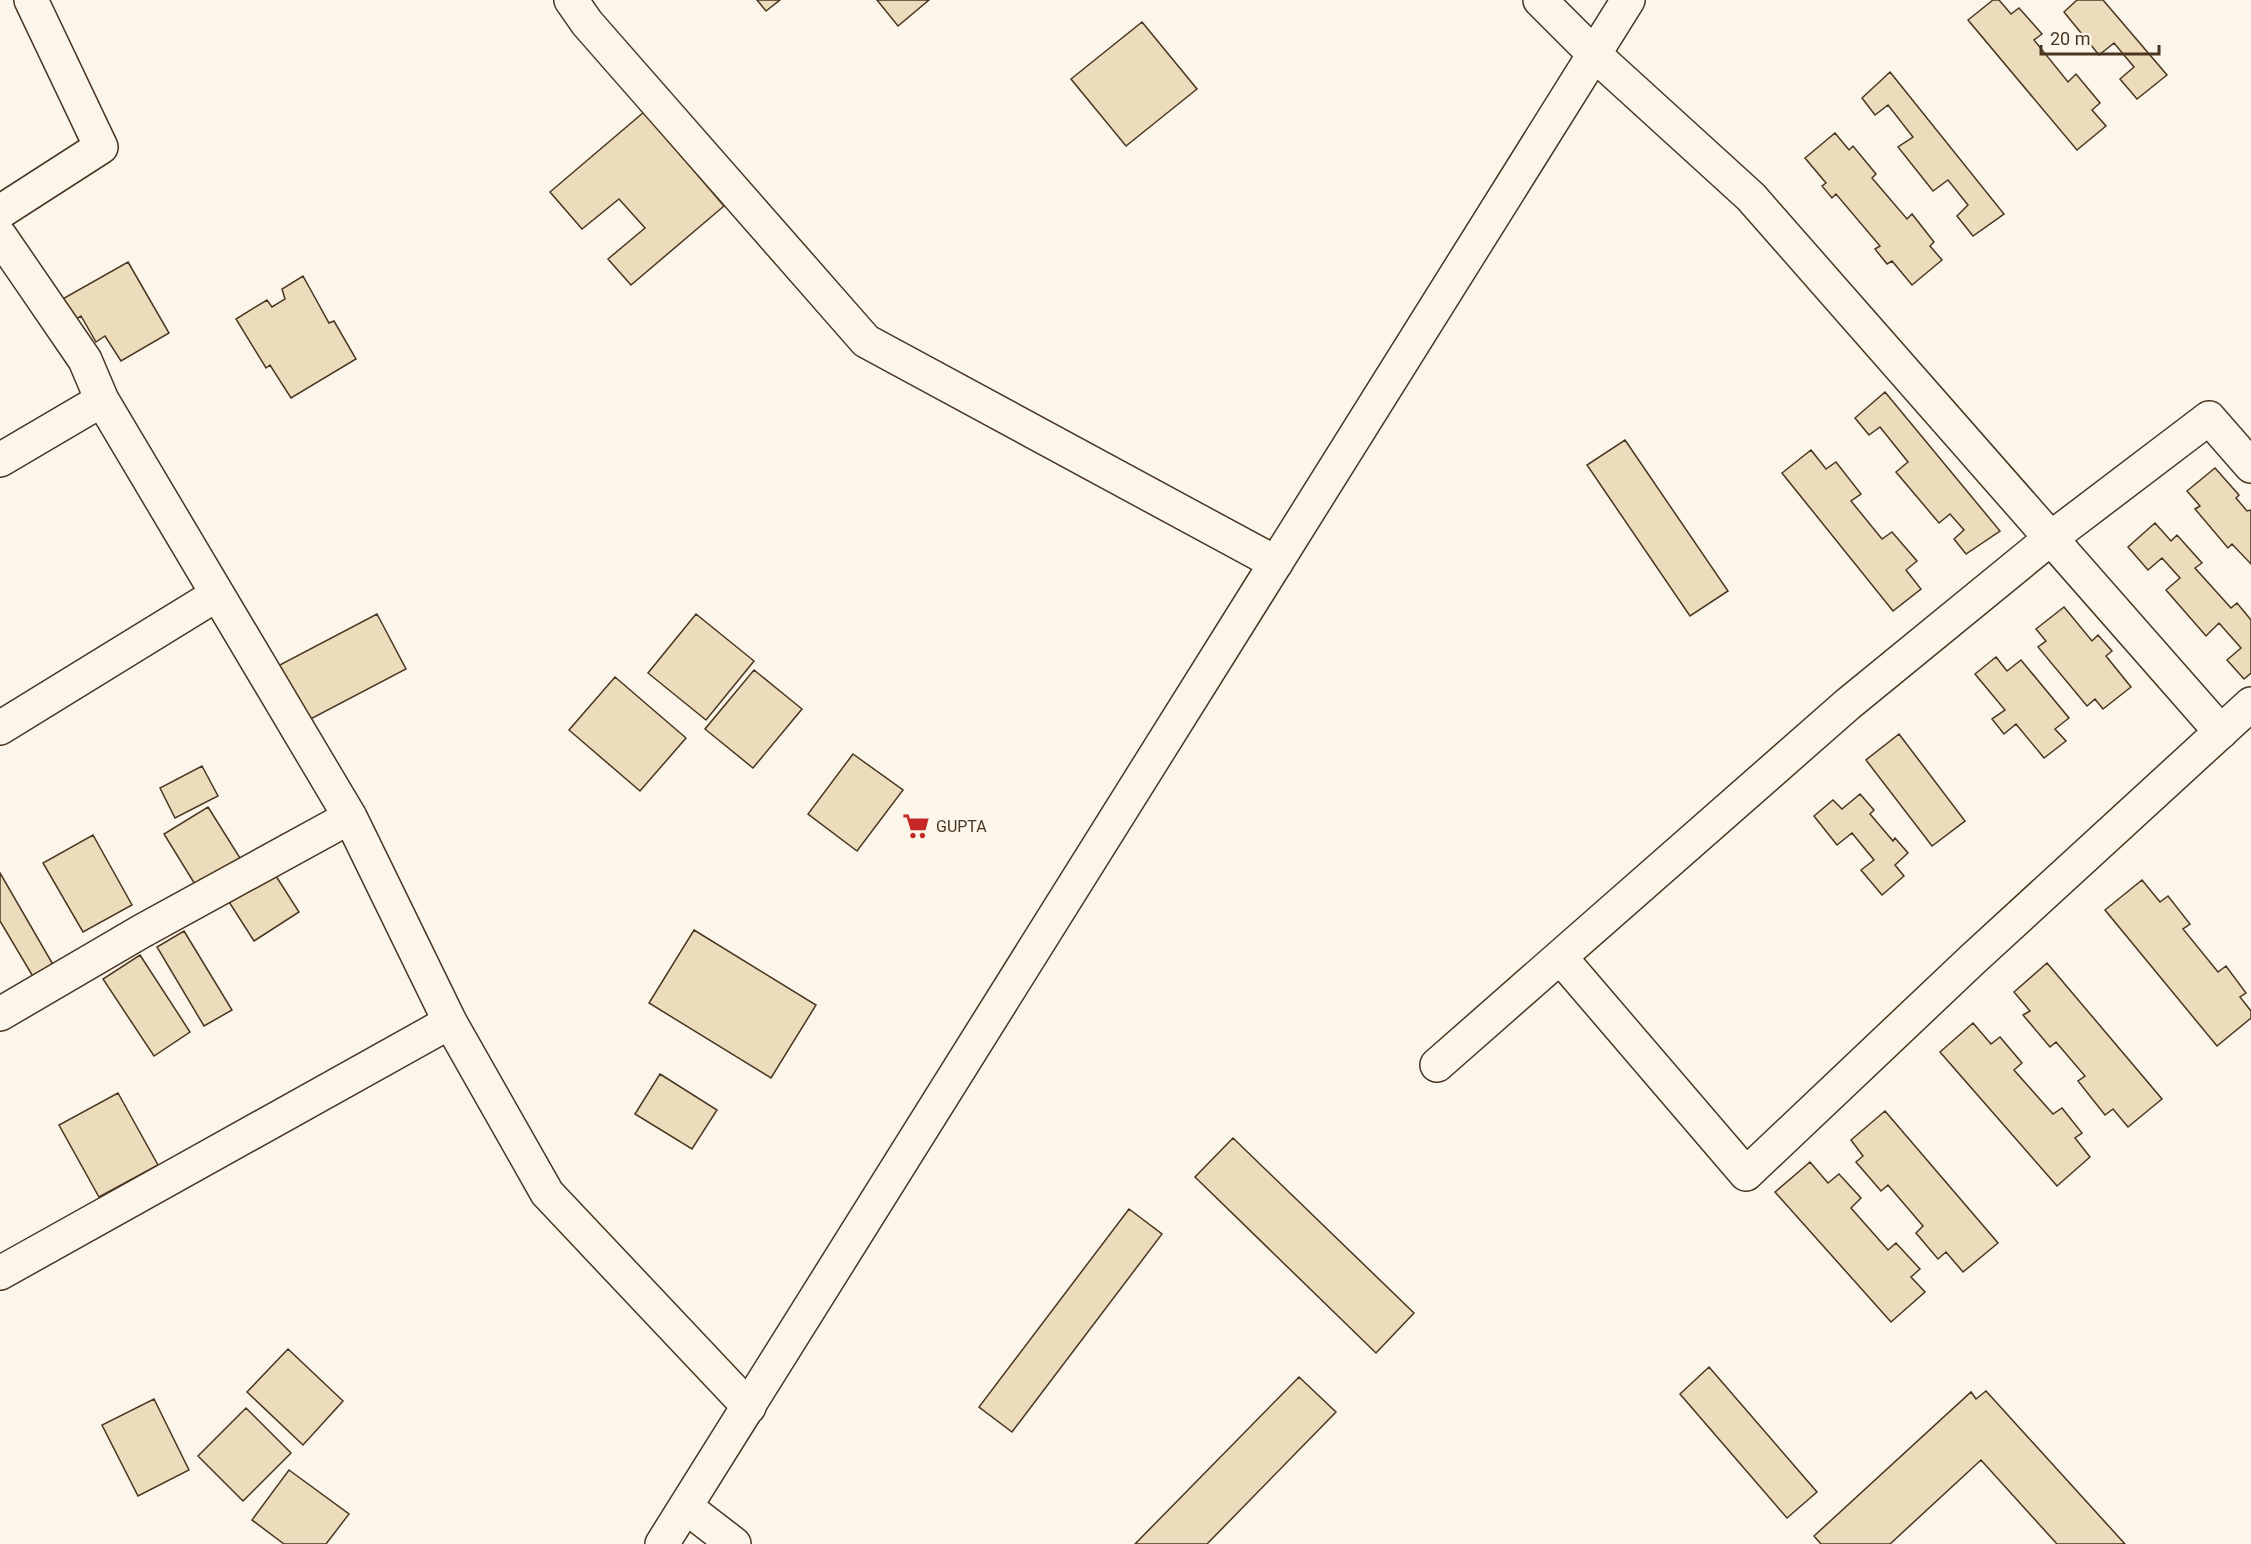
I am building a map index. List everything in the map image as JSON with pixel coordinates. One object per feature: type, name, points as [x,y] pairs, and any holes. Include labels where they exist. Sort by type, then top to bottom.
[{"type":"street","points":[[0,212],[101,147],[32,0]]},
{"type":"street","points":[[571,0],[587,23],[866,341],[1276,563]]},
{"type":"street","points":[[1540,0],[1594,54],[1751,197],[2220,732]]},
{"type":"street","points":[[662,1544],[1628,0]]},
{"type":"street","points":[[0,236],[85,360],[102,400],[216,595],[351,817],[450,1022],[547,1193],[748,1407]]},
{"type":"street","points":[[0,460],[102,400]]},
{"type":"street","points":[[1437,1065],[1848,704],[2051,538],[2209,418],[2251,466]]},
{"type":"street","points":[[0,728],[216,595]]},
{"type":"street","points":[[1560,957],[1746,1174],[1973,959],[2251,704]]},
{"type":"street","points":[[0,1014],[142,931],[351,817]]},
{"type":"street","points":[[0,1273],[450,1022]]},
{"type":"street","points":[[686,1507],[734,1544]]},
{"type":"building","points":[[757,0],[780,0],[766,11]]},
{"type":"building","points":[[877,0],[929,0],[898,26]]},
{"type":"building","points":[[1993,0],[1999,0],[2011,14],[2019,8],[2042,34],[2034,40],[2068,82],[2076,74],[2100,103],[2092,110],[2106,126],[2077,150],[1968,20]]},
{"type":"building","points":[[2077,0],[2103,0],[2167,75],[2137,99],[2120,79],[2134,67],[2114,43],[2099,55],[2064,12]]},
{"type":"building","points":[[1142,22],[1197,89],[1126,146],[1071,79]]},
{"type":"building","points":[[1890,72],[2004,214],[1973,236],[1957,216],[1968,205],[1948,180],[1933,191],[1898,147],[1913,137],[1888,105],[1875,115],[1862,98]]},
{"type":"building","points":[[644,112],[724,206],[631,285],[608,259],[645,228],[619,199],[582,229],[550,192]]},
{"type":"building","points":[[1835,133],[1849,150],[1853,146],[1876,174],[1872,178],[1907,219],[1912,214],[1934,242],[1930,246],[1942,260],[1912,285],[1892,261],[1887,264],[1875,249],[1880,246],[1836,194],[1832,198],[1822,186],[1826,183],[1805,158]]},
{"type":"building","points":[[128,262],[169,333],[121,361],[105,336],[96,342],[81,316],[71,322],[59,301]]},
{"type":"building","points":[[303,276],[329,323],[334,321],[356,359],[291,398],[270,365],[266,368],[236,319],[267,300],[272,307],[285,299],[282,289]]},
{"type":"building","points":[[1885,392],[2000,531],[1966,554],[1954,539],[1964,530],[1950,514],[1939,523],[1896,472],[1908,462],[1880,427],[1869,435],[1855,418]]},
{"type":"building","points":[[1625,440],[1728,591],[1690,616],[1587,465]]},
{"type":"building","points":[[1811,450],[1826,469],[1836,462],[1861,494],[1851,501],[1882,539],[1892,532],[1917,561],[1906,570],[1921,589],[1893,611],[1782,473]]},
{"type":"building","points":[[2215,468],[2239,495],[2236,498],[2247,511],[2251,510],[2251,564],[2232,544],[2228,548],[2195,509],[2200,506],[2187,491]]},
{"type":"building","points":[[2155,523],[2171,541],[2177,535],[2202,563],[2195,568],[2231,608],[2237,603],[2251,620],[2251,673],[2244,679],[2227,660],[2241,648],[2219,623],[2206,636],[2166,590],[2180,578],[2162,558],[2148,570],[2128,547]]},
{"type":"building","points":[[2064,607],[2092,641],[2098,635],[2112,651],[2106,656],[2131,687],[2103,709],[2095,699],[2087,706],[2038,647],[2046,641],[2036,629]]},
{"type":"building","points":[[377,614],[406,669],[303,723],[274,668]]},
{"type":"building","points":[[696,614],[754,661],[706,720],[648,673]]},
{"type":"building","points":[[1996,657],[2007,671],[2021,660],[2069,718],[2055,729],[2066,741],[2044,758],[2016,724],[2004,734],[1992,719],[2005,710],[1975,674]]},
{"type":"building","points":[[754,670],[802,709],[753,768],[705,729]]},
{"type":"building","points":[[615,677],[686,738],[640,791],[569,730]]},
{"type":"building","points":[[1899,734],[1965,821],[1932,846],[1866,760]]},
{"type":"building","points":[[853,754],[903,790],[857,851],[808,814]]},
{"type":"building","points":[[202,766],[218,796],[175,818],[160,788]]},
{"type":"building","points":[[1860,794],[1874,810],[1870,814],[1893,841],[1895,838],[1908,853],[1895,865],[1904,876],[1882,895],[1861,870],[1874,860],[1852,833],[1837,845],[1814,816],[1833,800],[1842,809]]},
{"type":"building","points":[[208,807],[240,858],[196,886],[164,834]]},
{"type":"building","points":[[93,835],[132,905],[83,932],[43,863]]},
{"type":"building","points":[[267,862],[299,912],[254,941],[222,891]]},
{"type":"building","points":[[0,873],[55,968],[35,980],[0,921]]},
{"type":"building","points":[[2142,880],[2160,902],[2168,896],[2190,924],[2183,929],[2218,972],[2226,966],[2246,993],[2240,997],[2251,1011],[2251,1018],[2217,1046],[2105,910]]},
{"type":"building","points":[[694,930],[816,1005],[771,1078],[649,1003]]},
{"type":"building","points":[[184,931],[232,1010],[204,1026],[157,947]]},
{"type":"building","points":[[140,955],[190,1032],[154,1056],[103,979]]},
{"type":"building","points":[[2047,963],[2162,1099],[2128,1127],[2113,1109],[2105,1115],[2078,1081],[2085,1076],[2056,1042],[2050,1047],[2023,1015],[2030,1011],[2014,992]]},
{"type":"building","points":[[1973,1023],[1991,1044],[2000,1037],[2022,1063],[2014,1070],[2053,1114],[2062,1108],[2082,1133],[2075,1138],[2090,1157],[2057,1186],[1940,1052]]},
{"type":"building","points":[[660,1074],[717,1110],[692,1149],[635,1114]]},
{"type":"building","points":[[118,1093],[158,1165],[99,1197],[59,1125]]},
{"type":"building","points":[[1885,1111],[1998,1243],[1963,1272],[1946,1252],[1938,1259],[1916,1233],[1923,1226],[1888,1185],[1881,1191],[1856,1162],[1863,1156],[1851,1140]]},
{"type":"building","points":[[1233,1138],[1414,1313],[1376,1353],[1195,1177]]},
{"type":"building","points":[[1810,1162],[1828,1183],[1839,1174],[1861,1198],[1851,1208],[1888,1250],[1896,1243],[1920,1269],[1911,1277],[1925,1292],[1891,1322],[1775,1192]]},
{"type":"building","points":[[1129,1209],[1162,1234],[1012,1432],[979,1407]]},
{"type":"building","points":[[288,1349],[343,1401],[303,1445],[247,1392]]},
{"type":"building","points":[[1709,1367],[1817,1492],[1787,1518],[1680,1394]]},
{"type":"building","points":[[1299,1377],[1336,1412],[1207,1544],[1135,1544]]},
{"type":"building","points":[[1986,1391],[2125,1544],[2057,1544],[1981,1460],[1890,1544],[1821,1544],[1814,1536],[1971,1392],[1976,1399]]},
{"type":"building","points":[[154,1399],[189,1470],[138,1496],[102,1425]]},
{"type":"building","points":[[246,1408],[291,1453],[243,1501],[198,1456]]},
{"type":"building","points":[[289,1470],[349,1514],[326,1544],[284,1544],[252,1520]]},
{"type":"place","name":"GUPTA","points":[[916,826]]}]
